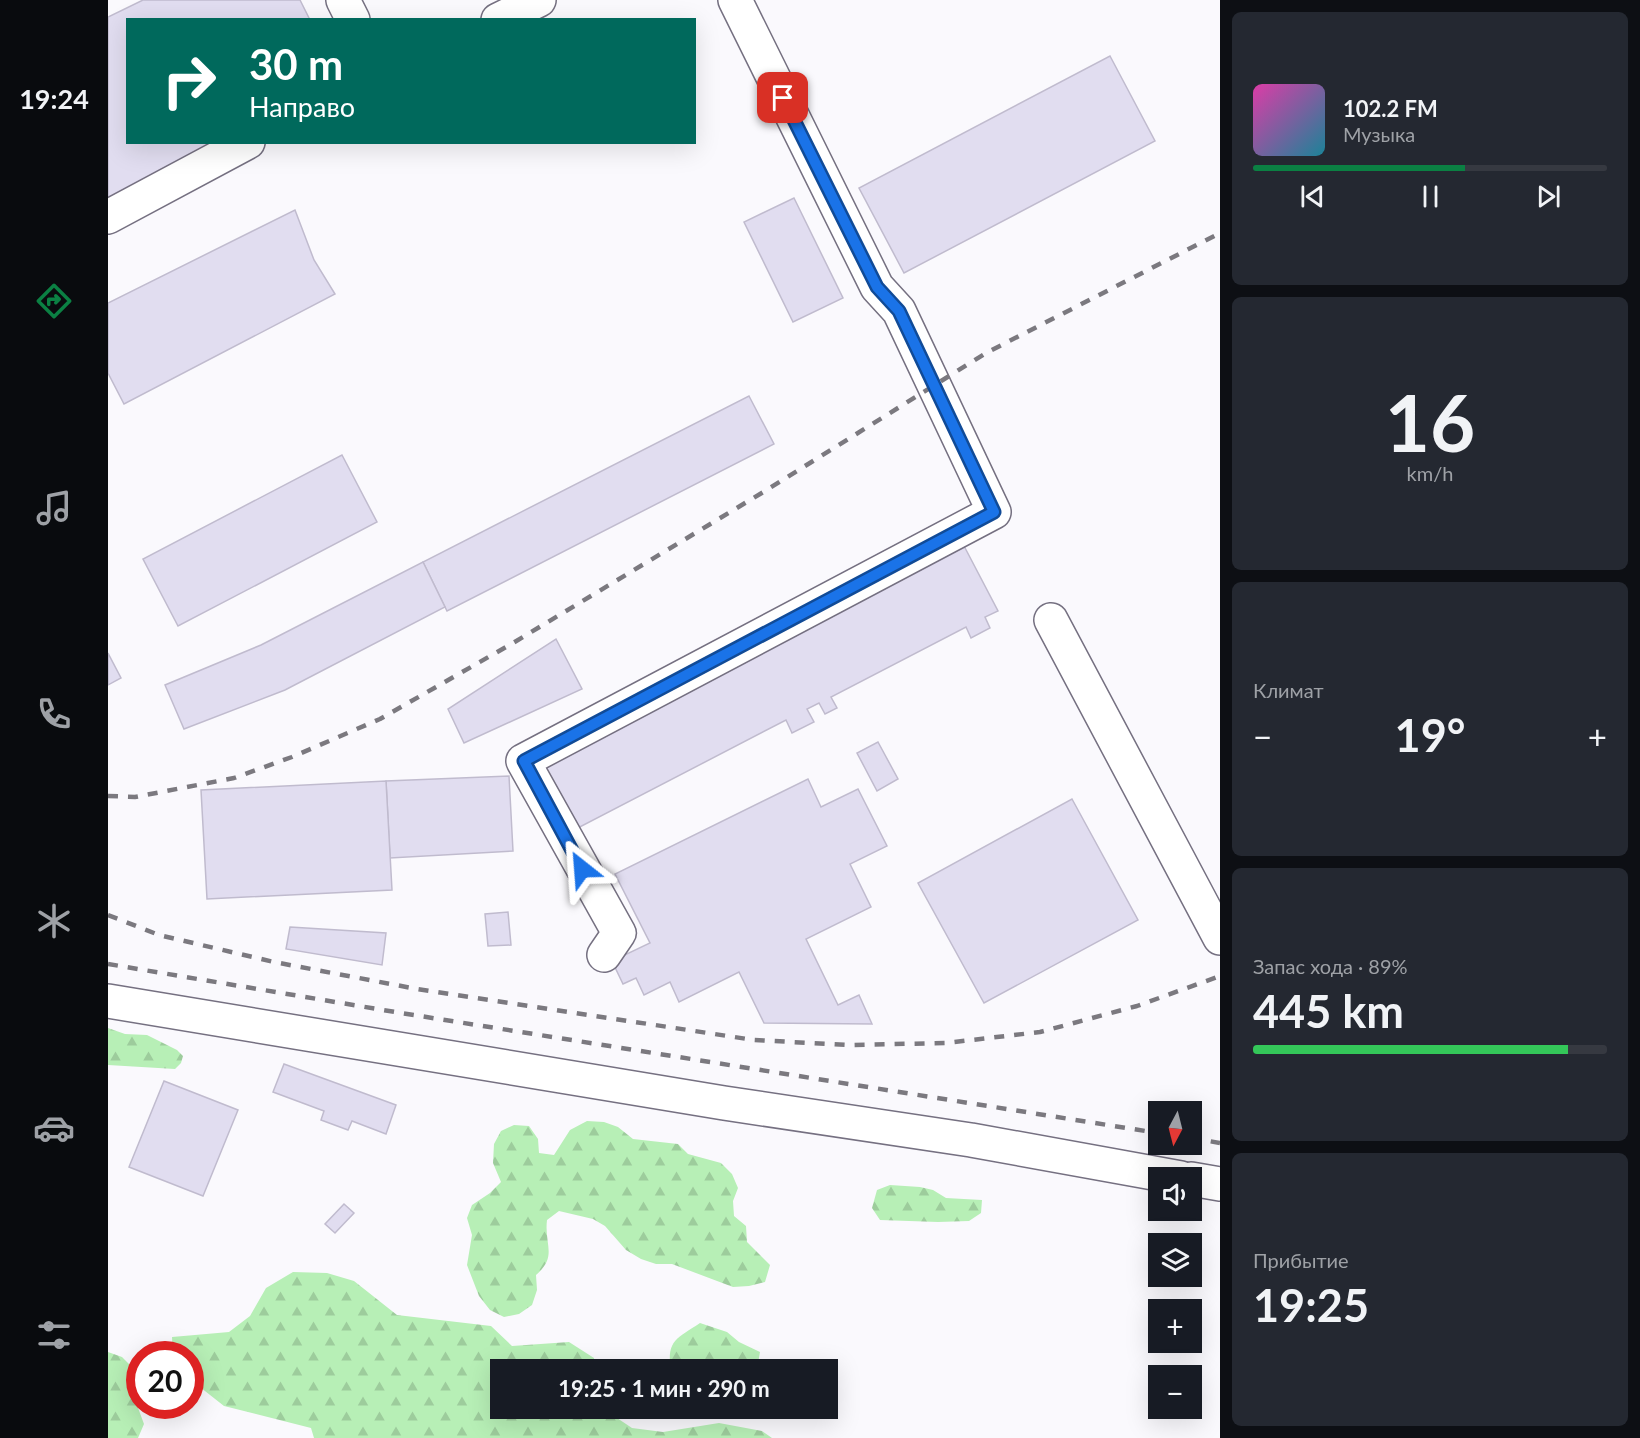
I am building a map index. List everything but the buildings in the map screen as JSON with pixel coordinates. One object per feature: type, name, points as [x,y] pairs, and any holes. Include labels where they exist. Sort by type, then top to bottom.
[{"type":"lane","points":[[343,0],[351,18]]},
{"type":"lane","points":[[502,18],[539,0]]},
{"type":"lane","points":[[603,955],[619,933],[524,761],[994,512],[899,311],[877,287],[735,0]]},
{"type":"lane","points":[[108,217],[244,144]]},
{"type":"lane","points":[[1051,620],[1220,938]]},
{"type":"lane","points":[[108,1001],[724,1103],[971,1140],[1148,1172]]},
{"type":"lane","points":[[1202,1181],[1220,1184]]},
{"type":"green space","points":[[108,1028],[125,1034],[147,1035],[177,1050],[183,1056],[181,1063],[175,1069],[108,1065]]},
{"type":"green space","points":[[587,1121],[604,1122],[618,1127],[633,1139],[678,1144],[688,1154],[721,1163],[732,1174],[738,1188],[733,1201],[734,1216],[746,1226],[747,1242],[770,1265],[765,1282],[733,1287],[672,1264],[656,1264],[641,1259],[626,1250],[605,1226],[593,1219],[559,1211],[547,1220],[549,1250],[547,1262],[536,1275],[537,1290],[532,1305],[519,1314],[504,1317],[490,1310],[479,1296],[467,1265],[472,1235],[467,1218],[472,1205],[501,1182],[493,1163],[494,1144],[501,1131],[514,1125],[529,1126],[538,1139],[539,1153],[554,1155],[570,1130]]},
{"type":"green space","points":[[890,1185],[933,1190],[946,1198],[982,1200],[981,1213],[969,1221],[880,1220],[872,1208],[877,1190]]},
{"type":"green space","points":[[293,1272],[327,1273],[354,1281],[397,1315],[491,1326],[512,1346],[569,1342],[594,1358],[490,1359],[490,1419],[618,1419],[632,1428],[663,1432],[719,1423],[762,1431],[772,1438],[314,1438],[311,1428],[224,1406],[204,1390],[204,1341],[172,1341],[172,1337],[229,1332],[250,1316],[266,1288]]},
{"type":"green space","points":[[700,1323],[727,1332],[739,1342],[760,1352],[759,1359],[670,1359],[672,1346],[680,1336]]},
{"type":"green space","points":[[108,1352],[126,1361],[126,1419],[142,1419],[144,1424],[138,1438],[108,1438]]},
{"type":"railway","points":[[108,796],[135,797],[234,778],[292,757],[380,719],[513,643],[765,491],[986,353],[1220,233]]},
{"type":"railway","points":[[108,915],[159,935],[274,962],[417,989],[754,1040],[849,1045],[946,1043],[1040,1032],[1137,1006],[1220,976]]},
{"type":"railway","points":[[108,964],[401,1013],[1148,1131]]},
{"type":"railway","points":[[1202,1140],[1220,1143]]},
{"type":"route","points":[[582,869],[524,761],[994,512],[899,311],[877,287],[783,98]]}]
